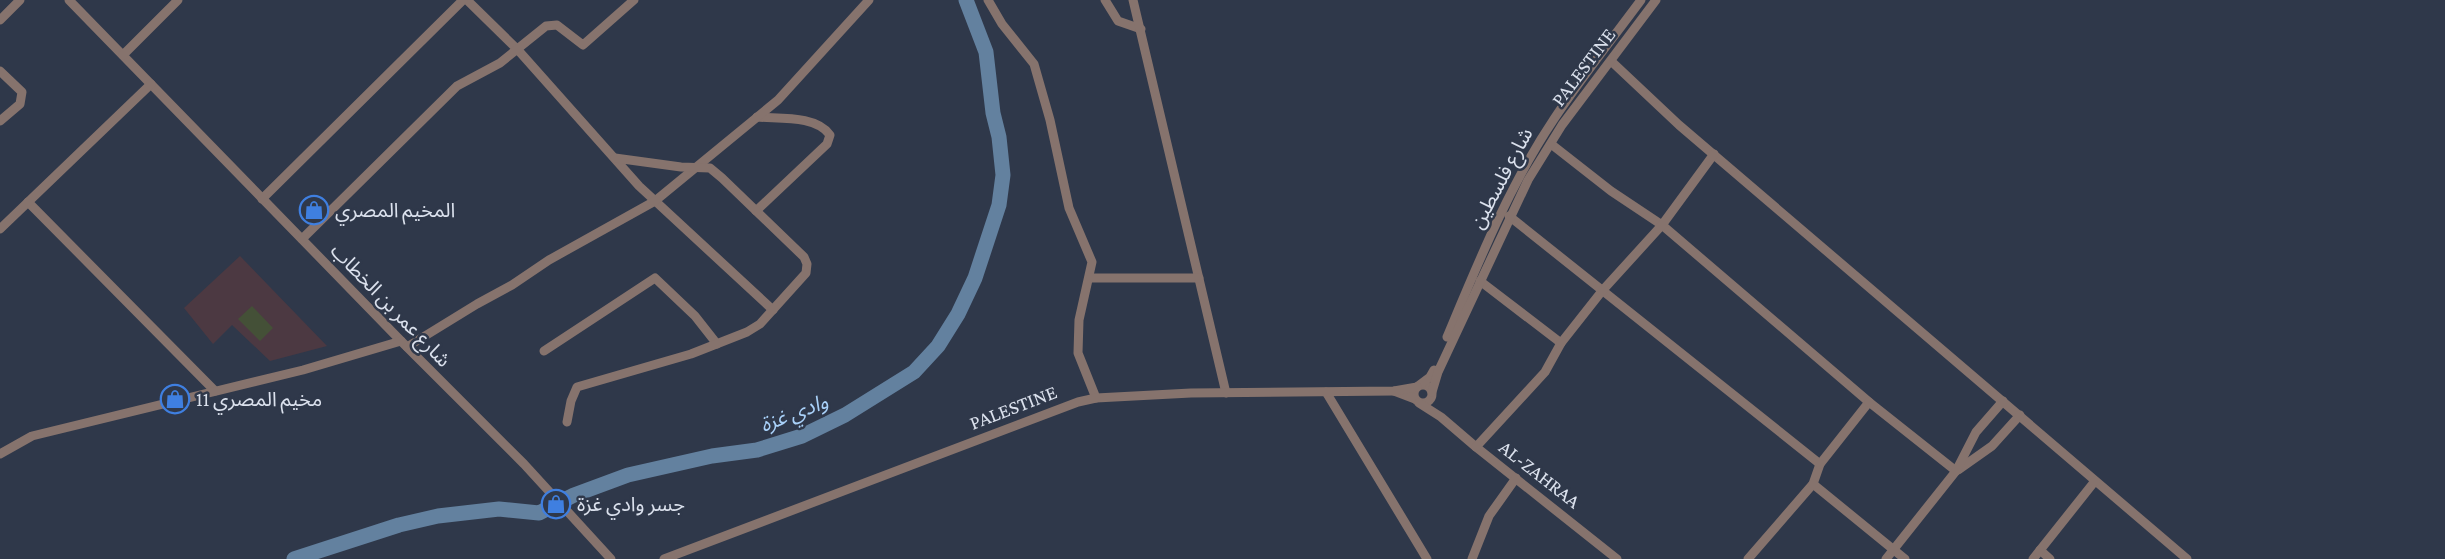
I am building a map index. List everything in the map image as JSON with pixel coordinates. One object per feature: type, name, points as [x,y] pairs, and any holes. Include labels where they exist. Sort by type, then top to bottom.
[{"type":"street","points":[[0,20],[20,0]]},
{"type":"street","name":"شارع عمر بن الخطاب","points":[[69,0],[524,464],[610,559]]},
{"type":"street","points":[[262,198],[465,0],[518,50],[655,201],[773,310]]},
{"type":"street","points":[[302,239],[458,86],[518,50],[546,26],[557,25],[583,45],[634,0]]},
{"type":"street","points":[[0,454],[32,436],[404,344],[512,285],[549,260],[655,201],[778,100],[869,0]]},
{"type":"street","points":[[988,0],[1002,24],[1034,64],[1050,120],[1069,208],[1092,262],[1079,321],[1078,353],[1096,398]]},
{"type":"street","points":[[1104,0],[1118,21],[1141,30]]},
{"type":"street","points":[[1133,0],[1226,393]]},
{"type":"street","name":"شارع فلسطين","points":[[1418,387],[1433,372],[1484,248],[1518,180],[1553,119],[1641,0]]},
{"type":"street","name":"PALESTINE","points":[[1432,394],[1438,372],[1509,216],[1528,180],[1562,125],[1656,0]]},
{"type":"street","points":[[123,55],[173,2]]},
{"type":"street","points":[[1611,61],[1714,154],[2187,559]]},
{"type":"street","points":[[0,71],[22,92],[20,104],[0,121]]},
{"type":"street","points":[[0,230],[151,84]]},
{"type":"street","points":[[756,211],[827,144],[830,135],[825,127],[809,122],[757,117]]},
{"type":"street","points":[[1551,144],[1611,191],[1662,225],[1869,402],[1956,471]]},
{"type":"street","points":[[1476,447],[1545,372],[1561,343],[1602,291],[1662,225],[1714,154]]},
{"type":"street","points":[[567,422],[571,401],[577,387],[691,354],[760,324],[807,273],[804,257],[710,168],[681,167],[615,158]]},
{"type":"street","points":[[28,202],[216,391]]},
{"type":"street","points":[[1509,216],[1820,464]]},
{"type":"street","points":[[544,351],[655,278],[694,316],[717,344]]},
{"type":"street","points":[[1090,278],[1198,278]]},
{"type":"street","points":[[1480,281],[1561,343]]},
{"type":"street","points":[[1427,386],[1432,394],[1427,402],[1417,401],[1414,392],[1418,387],[1427,386]]},
{"type":"street","name":"PALESTINE","points":[[664,559],[1078,402],[1096,398],[1226,393],[1394,391],[1418,387]]},
{"type":"street","name":"PALESTINE","points":[[1394,391],[1417,401]]},
{"type":"street","points":[[1326,392],[1426,559]]},
{"type":"street","name":"AL-ZAHRAA","points":[[1432,394],[1441,417]]},
{"type":"street","name":"AL-ZAHRAA","points":[[1417,401],[1441,417],[1617,559]]},
{"type":"street","points":[[1886,559],[1956,471],[1976,432],[2003,401]]},
{"type":"street","points":[[1748,559],[1813,484],[1820,464],[1869,402]]},
{"type":"street","points":[[1956,471],[1992,446],[2020,415]]},
{"type":"street","points":[[1472,559],[1489,516],[1516,478]]},
{"type":"street","points":[[2033,559],[2095,481]]},
{"type":"street","points":[[1813,484],[1905,559]]},
{"type":"street","points":[[2040,550],[2050,559]]},
{"type":"shaded area","points":[[240,256],[327,346],[270,361],[232,325],[213,344],[184,308]]},
{"type":"green space","points":[[252,306],[273,328],[260,341],[238,319]]},
{"type":"waterway","name":"وادي غزة","points":[[294,559],[399,525],[438,516],[499,509],[539,513],[574,495],[628,475],[712,456],[757,450],[802,436],[845,415],[914,372],[938,346],[958,314],[975,278],[999,205],[1003,175],[986,52],[966,0]]},
{"type":"place","name":"المخيم المصري","points":[[314,210]]},
{"type":"place","name":"مخيم المصري 11","points":[[175,399]]},
{"type":"place","name":"جسر وادي غزة","points":[[556,504]]}]
